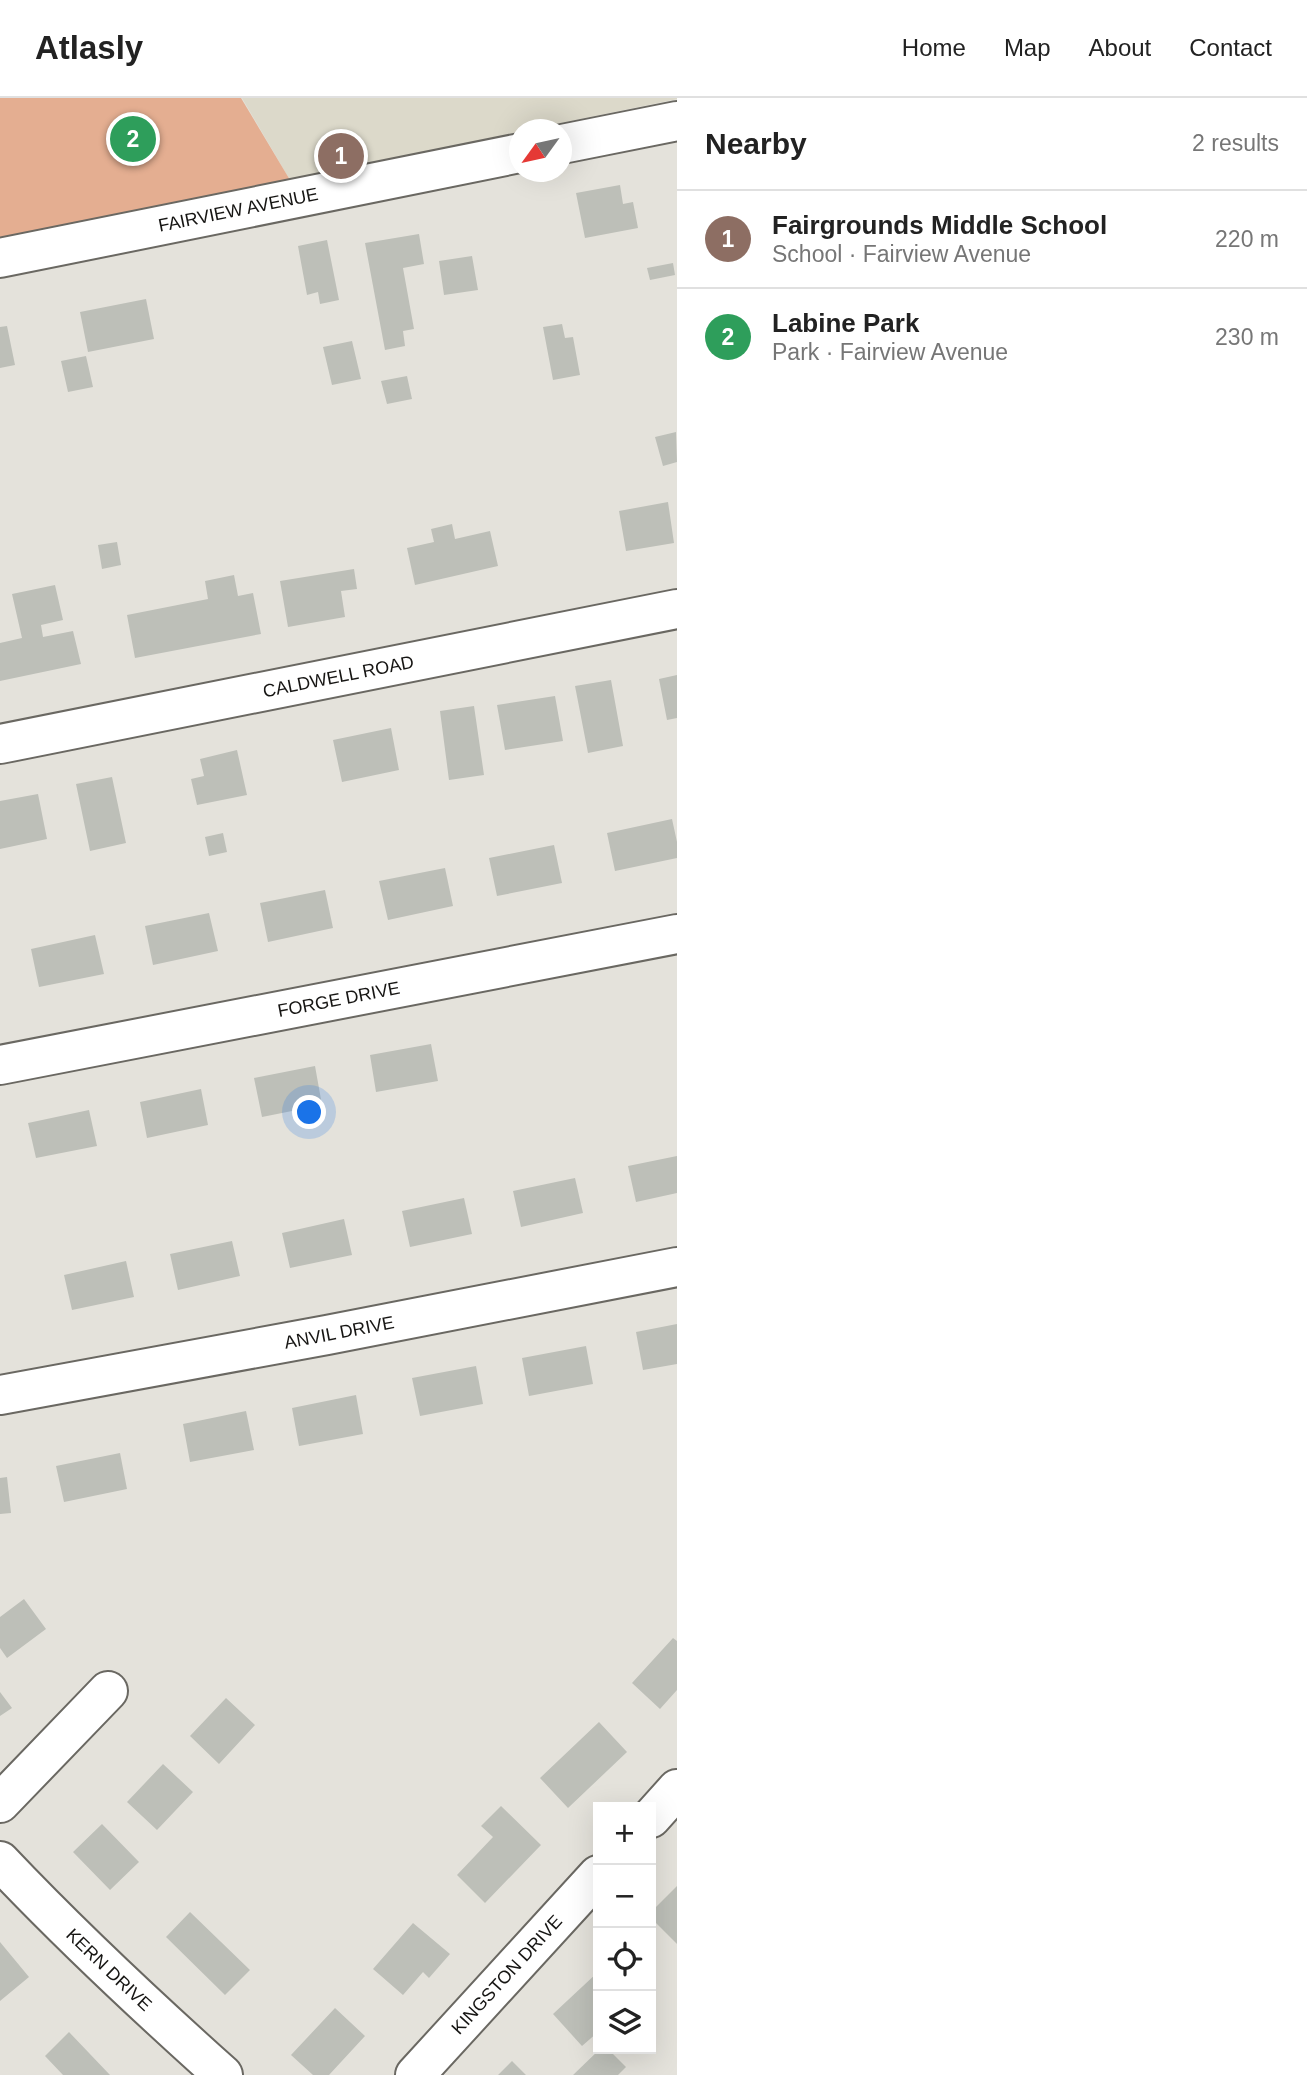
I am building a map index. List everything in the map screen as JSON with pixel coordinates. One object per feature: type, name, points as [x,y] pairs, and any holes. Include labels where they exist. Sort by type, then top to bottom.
[{"type":"street","points":[[572,142],[677,121]]},
{"type":"street","name":"FAIRVIEW AVENUE","points":[[0,258],[509,155]]},
{"type":"street","name":"CALDWELL ROAD","points":[[0,744],[677,609]]},
{"type":"street","name":"FORGE DRIVE","points":[[0,1065],[677,934]]},
{"type":"street","name":"ANVIL DRIVE","points":[[0,1395],[313,1338],[677,1267]]},
{"type":"street","points":[[0,1803],[108,1691]]},
{"type":"street","points":[[656,1812],[677,1789]]},
{"type":"street","name":"KERN DRIVE","points":[[0,1861],[42,1906],[137,1998],[223,2075]]},
{"type":"street","name":"KINGSTON DRIVE","points":[[415,2075],[593,1880]]},
{"type":"shaded area","points":[[0,98],[241,98],[290,180],[0,239]]},
{"type":"shaded area","points":[[242,98],[677,98],[572,121],[509,119],[509,134],[290,180]]},
{"type":"building","points":[[620,185],[623,204],[633,202],[638,228],[585,238],[576,193]]},
{"type":"building","points":[[419,234],[424,264],[403,268],[414,329],[403,331],[405,346],[385,350],[365,243]]},
{"type":"building","points":[[327,240],[339,300],[320,304],[318,292],[307,295],[298,246]]},
{"type":"building","points":[[472,256],[478,290],[444,295],[439,261]]},
{"type":"building","points":[[673,263],[675,275],[650,280],[647,268]]},
{"type":"building","points":[[146,299],[154,339],[88,352],[80,312]]},
{"type":"building","points":[[562,324],[565,338],[573,337],[580,375],[553,380],[543,327]]},
{"type":"building","points":[[7,326],[15,365],[0,368],[0,327]]},
{"type":"building","points":[[352,341],[361,379],[332,385],[323,347]]},
{"type":"building","points":[[86,356],[93,387],[68,392],[61,361]]},
{"type":"building","points":[[407,376],[412,399],[387,404],[381,381]]},
{"type":"building","points":[[676,432],[677,462],[663,466],[655,437]]},
{"type":"building","points":[[668,502],[674,543],[626,551],[619,511]]},
{"type":"building","points":[[452,524],[455,539],[490,531],[498,566],[415,585],[407,548],[434,542],[431,529]]},
{"type":"building","points":[[117,542],[121,565],[102,569],[98,545]]},
{"type":"building","points":[[354,569],[357,589],[341,591],[345,617],[288,627],[280,581]]},
{"type":"building","points":[[234,575],[238,596],[253,593],[261,634],[135,658],[127,615],[208,599],[205,581]]},
{"type":"building","points":[[55,585],[63,620],[41,625],[43,637],[73,631],[81,664],[0,681],[0,643],[22,638],[12,594]]},
{"type":"building","points":[[677,675],[677,718],[667,720],[659,679]]},
{"type":"building","points":[[611,680],[623,746],[588,753],[575,686]]},
{"type":"building","points":[[555,696],[563,741],[505,750],[497,705]]},
{"type":"building","points":[[474,706],[484,775],[449,780],[440,711]]},
{"type":"building","points":[[391,728],[399,770],[342,782],[333,740]]},
{"type":"building","points":[[237,750],[247,795],[197,805],[191,779],[204,776],[200,759]]},
{"type":"building","points":[[112,777],[126,843],[90,851],[76,784]]},
{"type":"building","points":[[38,794],[47,839],[0,849],[0,801]]},
{"type":"building","points":[[672,819],[677,858],[615,871],[607,833]]},
{"type":"building","points":[[223,833],[227,852],[209,856],[205,837]]},
{"type":"building","points":[[554,845],[562,883],[497,896],[489,858]]},
{"type":"building","points":[[445,868],[453,906],[388,920],[379,881]]},
{"type":"building","points":[[325,890],[333,928],[268,942],[260,903]]},
{"type":"building","points":[[209,913],[218,951],[153,965],[145,926]]},
{"type":"building","points":[[95,935],[104,974],[39,987],[31,949]]},
{"type":"building","points":[[431,1044],[438,1081],[376,1092],[370,1055]]},
{"type":"building","points":[[315,1066],[322,1105],[262,1117],[254,1078]]},
{"type":"building","points":[[201,1089],[208,1125],[147,1138],[140,1102]]},
{"type":"building","points":[[89,1110],[97,1146],[36,1158],[28,1123]]},
{"type":"building","points":[[677,1156],[677,1193],[636,1202],[628,1166]]},
{"type":"building","points":[[575,1178],[583,1213],[521,1227],[513,1191]]},
{"type":"building","points":[[464,1198],[472,1234],[410,1247],[402,1211]]},
{"type":"building","points":[[344,1219],[352,1255],[290,1268],[282,1233]]},
{"type":"building","points":[[232,1241],[240,1276],[178,1290],[170,1254]]},
{"type":"building","points":[[126,1261],[134,1297],[72,1310],[64,1275]]},
{"type":"building","points":[[677,1324],[677,1364],[643,1370],[636,1332]]},
{"type":"building","points":[[586,1346],[593,1384],[529,1396],[522,1358]]},
{"type":"building","points":[[476,1366],[483,1404],[420,1416],[412,1378]]},
{"type":"building","points":[[356,1395],[363,1434],[299,1446],[292,1408]]},
{"type":"building","points":[[246,1411],[254,1450],[190,1462],[183,1424]]},
{"type":"building","points":[[120,1453],[127,1489],[64,1502],[56,1466]]},
{"type":"building","points":[[7,1477],[11,1513],[0,1514],[0,1478]]},
{"type":"building","points":[[24,1599],[46,1629],[7,1658],[0,1648],[0,1617]]},
{"type":"building","points":[[673,1638],[677,1641],[677,1690],[660,1709],[632,1683]]},
{"type":"building","points":[[0,1692],[12,1708],[0,1716]]},
{"type":"building","points":[[226,1698],[255,1725],[219,1764],[190,1736]]},
{"type":"building","points":[[599,1722],[627,1752],[568,1808],[540,1778]]},
{"type":"building","points":[[163,1764],[193,1792],[157,1830],[127,1802]]},
{"type":"building","points":[[501,1806],[541,1845],[485,1903],[457,1875],[493,1837],[481,1826]]},
{"type":"building","points":[[102,1824],[139,1862],[110,1890],[73,1852]]},
{"type":"building","points":[[677,1886],[677,1944],[656,1923],[656,1907]]},
{"type":"building","points":[[190,1912],[250,1970],[225,1995],[166,1937]]},
{"type":"building","points":[[413,1923],[450,1954],[429,1978],[423,1972],[403,1995],[373,1969]]},
{"type":"building","points":[[0,1942],[29,1977],[0,2001]]},
{"type":"building","points":[[593,1977],[593,2036],[582,2046],[553,2014]]},
{"type":"building","points":[[335,2008],[365,2036],[329,2075],[313,2075],[291,2055]]},
{"type":"building","points":[[69,2032],[110,2075],[63,2075],[45,2056]]},
{"type":"building","points":[[595,2054],[613,2054],[626,2067],[618,2075],[573,2075]]},
{"type":"building","points":[[512,2061],[526,2075],[498,2075]]},
{"type":"place","name":"Labine Park","points":[[133,139]]},
{"type":"place","name":"Fairgrounds Middle School","points":[[341,156]]}]
